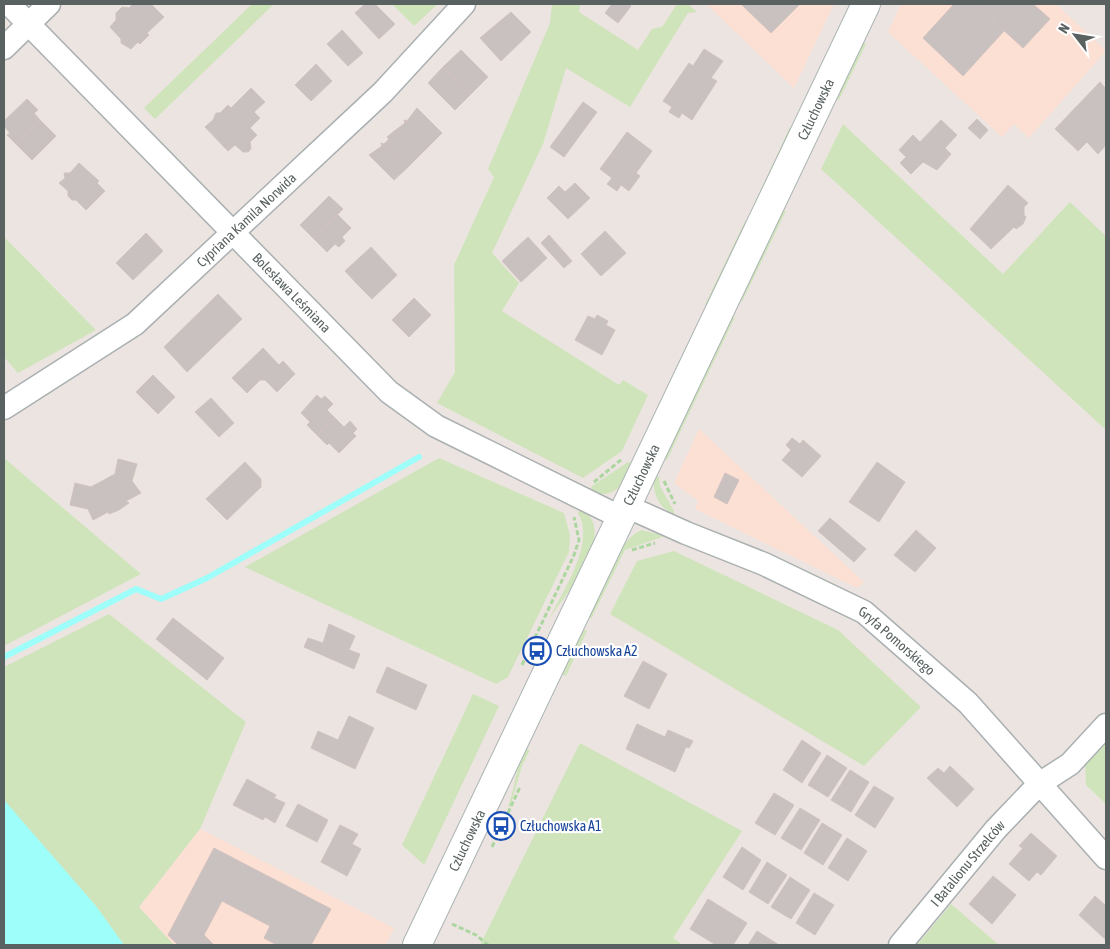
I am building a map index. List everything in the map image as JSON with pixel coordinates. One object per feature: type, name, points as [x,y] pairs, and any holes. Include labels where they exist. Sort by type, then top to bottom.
[{"type":"main road","name":"Człuchowska","points":[[417,945],[866,4]]},
{"type":"street","name":"Bolesława Leśmiana","points":[[8,4],[389,392],[436,426],[623,511]]},
{"type":"street","points":[[4,48],[49,4]]},
{"type":"street","name":"Cypriana Kamila Norwida","points":[[4,408],[135,324],[383,92],[464,4]]},
{"type":"street","name":"Gryfa Pomorskiego","points":[[623,511],[686,533],[764,564],[864,612],[968,703],[1106,858]]},
{"type":"street","name":"I Batalionu Strzelców","points":[[900,945],[996,829],[1039,784],[1070,764],[1106,725]]},
{"type":"path","points":[[589,486],[625,458]]},
{"type":"path","points":[[666,474],[664,479],[678,510]]},
{"type":"path","points":[[432,914],[476,935],[488,945]]},
{"type":"shaded area","points":[[706,4],[834,4],[794,88]]},
{"type":"shaded area","points":[[901,4],[1056,4],[1106,51],[1029,138],[1014,124],[1002,137],[888,32]]},
{"type":"shaded area","points":[[699,429],[864,582],[857,588],[695,509],[698,501],[674,483]]},
{"type":"shaded area","points":[[200,829],[394,928],[386,945],[174,945],[139,907]]},
{"type":"green space","points":[[252,4],[274,4],[155,119],[144,108]]},
{"type":"green space","points":[[392,4],[438,4],[414,26]]},
{"type":"green space","points":[[552,4],[580,4],[579,12],[638,50],[652,29],[662,27],[677,4],[688,4],[697,12],[688,13],[630,107],[566,68],[543,144],[492,253],[519,283],[502,311],[619,385],[623,380],[648,395],[622,451],[583,478],[437,403],[455,372],[454,265],[494,177],[488,169],[550,23]]},
{"type":"green space","points":[[866,44],[839,100],[836,95],[860,45]]},
{"type":"green space","points":[[843,124],[1003,274],[1070,202],[1106,236],[1106,430],[821,169]]},
{"type":"green space","points":[[790,127],[792,130],[757,203],[754,204]]},
{"type":"green space","points":[[780,211],[786,211],[742,302],[740,297]]},
{"type":"green space","points":[[745,221],[747,224],[708,305],[705,305]]},
{"type":"green space","points":[[4,237],[96,330],[18,373],[4,357]]},
{"type":"green space","points":[[735,317],[667,460],[663,459],[730,318]]},
{"type":"green space","points":[[4,458],[141,574],[4,646]]},
{"type":"green space","points":[[439,458],[564,513],[570,535],[569,552],[508,677],[496,684],[245,567]]},
{"type":"green space","points":[[628,462],[633,464],[617,489],[606,494],[589,492],[592,486]]},
{"type":"green space","points":[[659,476],[660,486],[674,511],[674,515],[664,508],[654,490],[653,478]]},
{"type":"green space","points":[[580,508],[591,518],[595,532],[592,547],[577,579],[549,619],[569,582],[580,553],[583,538],[582,525],[578,513]]},
{"type":"green space","points":[[642,530],[665,536],[625,550],[591,619],[589,615],[610,567],[624,544],[633,535]]},
{"type":"green space","points":[[674,551],[838,630],[921,707],[864,766],[610,614],[637,561]]},
{"type":"green space","points":[[109,614],[246,722],[200,829],[139,907],[174,945],[4,945],[4,667]]},
{"type":"green space","points":[[584,629],[587,631],[566,676],[563,675],[562,672],[581,631]]},
{"type":"green space","points":[[473,694],[499,706],[424,865],[402,845]]},
{"type":"green space","points":[[1106,740],[1106,804],[1086,785],[1085,763]]},
{"type":"green space","points":[[580,743],[742,831],[673,938],[683,945],[480,945]]},
{"type":"green space","points":[[525,749],[530,750],[522,766],[510,807],[508,806],[517,769]]},
{"type":"green space","points":[[951,904],[999,945],[917,945]]},
{"type":"water","points":[[4,800],[96,906],[124,945],[4,945]]},
{"type":"building","points":[[133,4],[151,4],[164,17],[147,33],[149,35],[140,44],[138,42],[131,49],[121,43],[121,39],[110,27],[116,20],[116,13],[122,7],[129,8]]},
{"type":"building","points":[[365,4],[375,4],[395,24],[379,39],[355,13]]},
{"type":"building","points":[[612,4],[628,4],[631,6],[618,23],[605,13]]},
{"type":"building","points":[[741,4],[800,4],[771,33]]},
{"type":"building","points":[[954,4],[975,4],[1004,31],[963,76],[923,38]]},
{"type":"building","points":[[975,4],[1033,4],[1050,19],[1023,48]]},
{"type":"building","points":[[511,12],[531,32],[501,61],[480,38]]},
{"type":"building","points":[[342,30],[363,53],[348,66],[327,44]]},
{"type":"building","points":[[704,49],[723,61],[711,78],[717,81],[692,120],[682,113],[679,118],[669,112],[672,107],[663,101],[689,63],[693,66]]},
{"type":"building","points":[[461,50],[488,77],[470,95],[443,67]]},
{"type":"building","points":[[316,64],[332,81],[311,101],[295,85]]},
{"type":"building","points":[[443,67],[470,95],[455,110],[428,83]]},
{"type":"building","points":[[1100,82],[1106,89],[1106,145],[1098,154],[1087,142],[1078,151],[1055,129]]},
{"type":"building","points":[[251,88],[265,102],[254,112],[260,118],[250,128],[257,135],[250,142],[251,149],[248,152],[243,152],[235,145],[228,151],[205,127],[213,120],[216,113],[220,113],[228,105],[231,108]]},
{"type":"building","points":[[27,99],[38,110],[34,113],[40,120],[16,144],[7,135],[10,133],[4,126],[4,121]]},
{"type":"building","points":[[583,102],[597,112],[564,157],[550,147]]},
{"type":"building","points":[[417,108],[442,133],[430,145],[404,120],[407,121]]},
{"type":"building","points":[[977,119],[988,130],[980,139],[968,128]]},
{"type":"building","points":[[40,120],[56,136],[32,160],[16,144]]},
{"type":"building","points":[[404,120],[430,145],[418,157],[393,132],[405,123]]},
{"type":"building","points":[[941,120],[957,135],[945,148],[951,154],[937,170],[923,162],[911,174],[900,163],[906,157],[899,150],[913,135],[920,142]]},
{"type":"building","points":[[393,132],[418,157],[406,169],[381,143],[384,144],[389,139],[387,137]]},
{"type":"building","points":[[627,132],[652,151],[636,173],[611,154]]},
{"type":"building","points":[[381,143],[406,169],[394,180],[369,155],[382,146]]},
{"type":"building","points":[[611,154],[640,176],[629,191],[621,185],[617,191],[607,184],[612,178],[600,169]]},
{"type":"building","points":[[79,163],[99,181],[97,183],[105,191],[86,210],[76,200],[72,200],[68,196],[68,191],[59,183],[65,178],[64,173],[70,173]]},
{"type":"building","points":[[575,183],[590,198],[568,219],[547,198],[559,186],[565,192]]},
{"type":"building","points":[[1008,185],[1028,203],[1024,207],[1024,215],[1026,217],[1023,224],[1016,229],[1014,227],[991,249],[970,229]]},
{"type":"building","points":[[329,196],[343,209],[313,238],[300,225]]},
{"type":"building","points":[[337,214],[351,228],[342,237],[345,241],[339,247],[335,244],[327,252],[313,238]]},
{"type":"building","points":[[605,231],[626,253],[601,276],[581,254]]},
{"type":"building","points":[[146,233],[163,251],[133,280],[116,263]]},
{"type":"building","points":[[549,235],[572,261],[564,268],[541,243]]},
{"type":"building","points":[[528,237],[547,258],[521,282],[502,261]]},
{"type":"building","points":[[371,247],[384,261],[359,286],[345,271]]},
{"type":"building","points":[[384,261],[397,275],[372,299],[359,286]]},
{"type":"building","points":[[218,294],[242,319],[187,372],[164,347]]},
{"type":"building","points":[[414,298],[431,315],[409,337],[392,320]]},
{"type":"building","points":[[597,315],[608,321],[606,325],[615,330],[602,355],[575,340],[588,316],[595,319]]},
{"type":"building","points":[[263,348],[279,365],[283,361],[295,374],[277,392],[265,380],[260,380],[247,393],[232,378]]},
{"type":"building","points":[[153,375],[175,397],[158,414],[136,392]]},
{"type":"building","points":[[317,395],[321,399],[325,396],[333,404],[327,410],[335,418],[317,435],[307,425],[310,422],[301,413]]},
{"type":"building","points":[[211,398],[234,423],[219,437],[195,412]]},
{"type":"building","points":[[335,418],[344,427],[350,421],[357,429],[353,433],[356,436],[339,453],[317,435]]},
{"type":"building","points":[[792,438],[800,444],[803,440],[821,456],[802,477],[782,460],[791,450],[786,445]]},
{"type":"building","points":[[118,459],[137,464],[132,481],[141,493],[126,501],[129,503],[119,510],[109,514],[108,512],[93,520],[88,509],[70,505],[75,483],[91,487],[115,474]]},
{"type":"building","points":[[245,462],[261,479],[261,487],[227,520],[206,499]]},
{"type":"building","points":[[877,462],[905,482],[879,522],[849,502]]},
{"type":"building","points":[[725,473],[739,480],[727,504],[714,497]]},
{"type":"building","points":[[830,518],[866,549],[854,562],[818,531]]},
{"type":"building","points":[[916,530],[936,548],[915,572],[894,555]]},
{"type":"building","points":[[173,618],[224,658],[207,680],[156,639]]},
{"type":"building","points":[[329,624],[355,636],[349,650],[360,654],[354,669],[304,647],[308,638],[323,643]]},
{"type":"building","points":[[643,661],[667,674],[649,709],[624,696]]},
{"type":"building","points":[[387,667],[427,685],[416,710],[376,692]]},
{"type":"building","points":[[349,716],[374,728],[355,769],[311,748],[318,731],[338,740]]},
{"type":"building","points":[[637,724],[665,737],[668,730],[693,741],[689,748],[686,747],[675,772],[626,749]]},
{"type":"building","points":[[802,740],[821,753],[802,783],[783,770]]},
{"type":"building","points":[[827,755],[847,768],[828,797],[808,785]]},
{"type":"building","points":[[950,766],[974,789],[957,807],[927,778],[938,768],[944,773]]},
{"type":"building","points":[[850,770],[869,782],[851,812],[831,800]]},
{"type":"building","points":[[247,779],[276,795],[274,798],[285,803],[275,823],[265,817],[263,820],[233,805]]},
{"type":"building","points":[[874,786],[894,798],[875,828],[855,815]]},
{"type":"building","points":[[774,793],[794,805],[775,835],[755,823]]},
{"type":"building","points":[[298,804],[328,820],[317,842],[286,826]]},
{"type":"building","points":[[800,808],[820,820],[801,850],[781,838]]},
{"type":"building","points":[[822,823],[842,835],[823,865],[804,853]]},
{"type":"building","points":[[340,825],[358,834],[352,844],[361,849],[347,876],[321,862]]},
{"type":"building","points":[[1031,833],[1057,856],[1041,875],[1037,872],[1029,881],[1009,864],[1023,848],[1019,846]]},
{"type":"building","points":[[847,838],[867,851],[848,881],[828,868]]},
{"type":"building","points":[[742,847],[761,860],[743,890],[723,877]]},
{"type":"building","points":[[214,848],[331,909],[311,945],[277,945],[264,938],[270,926],[222,901],[204,935],[214,945],[178,945],[168,935]]},
{"type":"building","points":[[767,862],[787,875],[768,904],[749,892]]},
{"type":"building","points":[[993,876],[1016,895],[992,924],[969,904]]},
{"type":"building","points":[[790,877],[810,890],[791,919],[771,907]]},
{"type":"building","points":[[814,893],[834,905],[815,935],[796,923]]},
{"type":"building","points":[[1095,896],[1106,906],[1106,940],[1079,915]]},
{"type":"building","points":[[708,899],[747,923],[733,945],[716,945],[690,929]]},
{"type":"building","points":[[757,931],[779,945],[748,945]]},
{"type":"waterway","points":[[4,657],[136,589],[161,599],[207,578],[419,457]]},
{"type":"place","name":"Człuchowska A2","points":[[537,651]]},
{"type":"place","name":"Człuchowska A1","points":[[501,826]]}]
